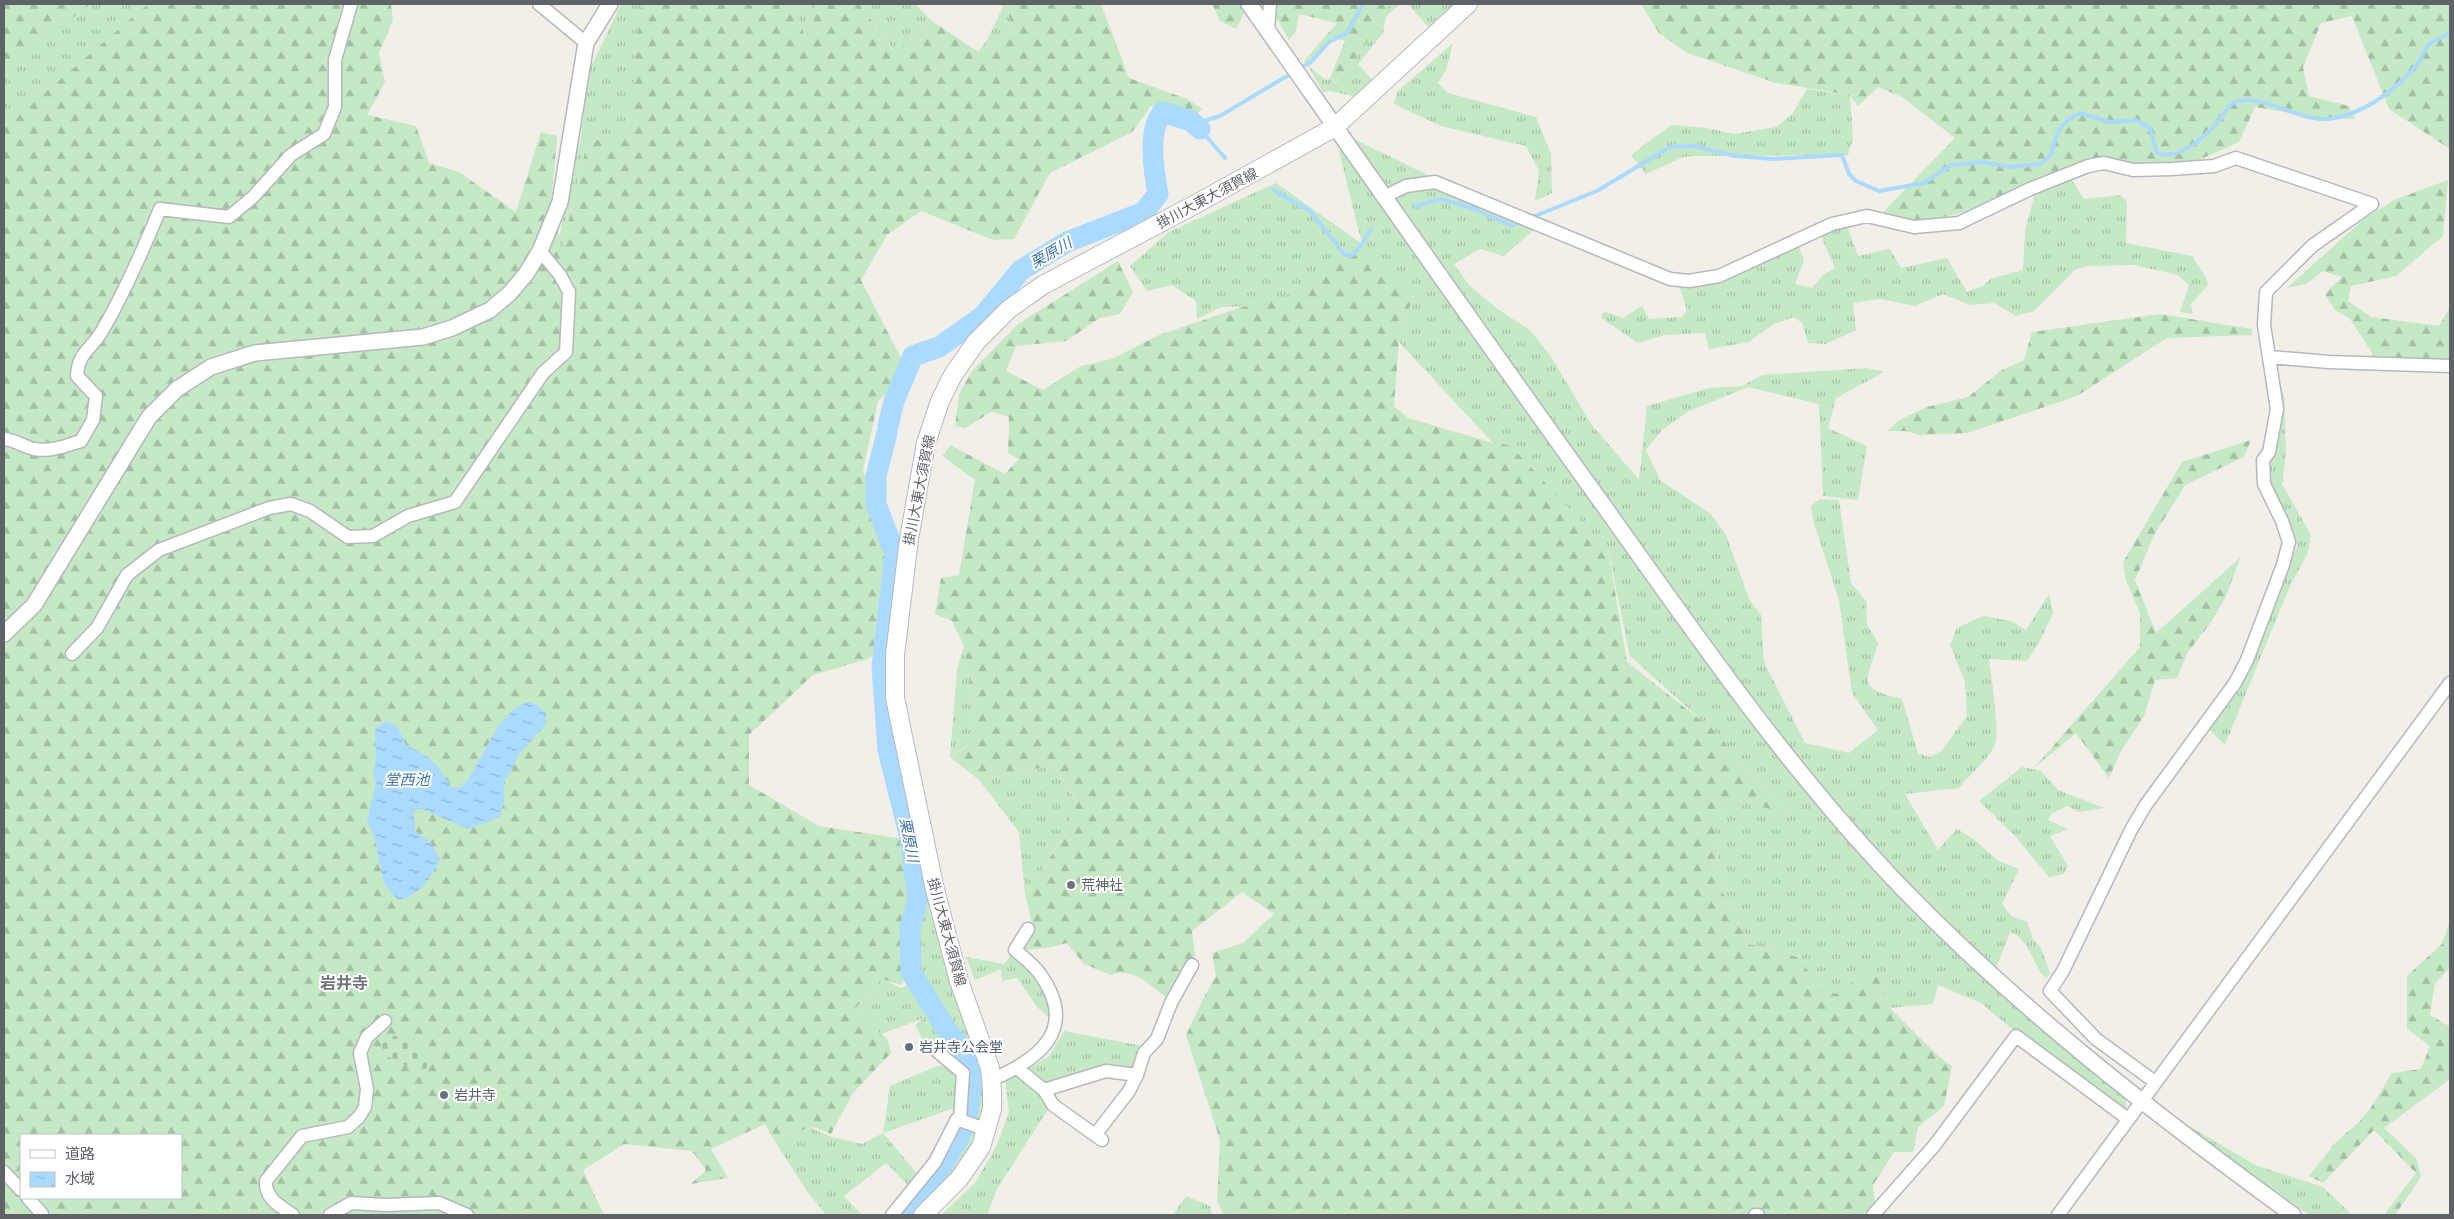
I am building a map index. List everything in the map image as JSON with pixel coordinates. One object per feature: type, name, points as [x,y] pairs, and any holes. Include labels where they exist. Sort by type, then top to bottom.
[{"type":"main road","name":"掛川大東大須賀線","points":[[923,1215],[959,1179],[981,1147],[969,1123],[992,1109],[991,1080],[983,1047],[959,981],[934,890],[895,698],[895,655],[909,539],[926,443],[940,401],[953,375],[976,342],[1009,309],[1036,290],[1335,128],[1468,4]]},
{"type":"street","points":[[4,439],[14,440],[33,449],[55,450],[81,441],[93,420],[96,396],[77,376],[78,362],[101,332],[142,253],[160,208],[229,217],[253,197],[291,155],[324,134],[335,107],[335,60],[351,4]]},
{"type":"street","points":[[539,4],[586,43]]},
{"type":"street","points":[[4,634],[34,605],[149,417],[176,389],[211,367],[255,353],[422,337],[452,328],[490,310],[510,293],[526,274],[540,250],[560,202],[586,43],[610,4]]},
{"type":"street","points":[[1249,4],[1690,628],[1796,767],[1904,890],[2030,1011],[2142,1101],[2293,1215]]},
{"type":"street","points":[[1268,30],[1270,4]]},
{"type":"street","points":[[1384,197],[1406,186],[1435,182],[1536,222],[1670,279],[1689,281],[1719,276],[1832,224],[1866,216],[1914,226],[1958,223],[2030,189],[2088,166],[2104,163],[2133,170],[2172,169],[2214,166],[2236,158],[2372,204],[2312,246],[2266,292],[2264,325],[2277,408],[2269,452],[2263,460],[2264,484],[2282,521],[2289,542],[2283,565],[2247,660],[2235,683],[2145,806],[2131,830],[2063,971],[2050,991],[2096,1040],[2155,1082]]},
{"type":"street","points":[[72,654],[98,628],[127,575],[159,550],[269,508],[291,504],[310,511],[348,537],[372,536],[408,516],[455,502],[543,373],[566,352],[568,292],[560,275],[540,250]]},
{"type":"street","points":[[2270,357],[2329,362],[2450,366]]},
{"type":"street","points":[[2058,1215],[2450,683]]},
{"type":"street","points":[[991,1080],[1017,1068],[1038,1053],[1048,1042],[1057,1020],[1053,998],[1040,973],[1015,950],[1028,929]]},
{"type":"street","points":[[1017,1068],[1044,1090],[1053,1104],[1098,1137],[1129,1091],[1137,1075],[1144,1053],[1157,1039],[1171,1003],[1192,965]]},
{"type":"street","points":[[293,1215],[271,1199],[266,1190],[266,1181],[302,1136],[348,1127],[359,1117],[365,1107],[367,1090],[360,1053],[367,1037],[385,1021]]},
{"type":"street","points":[[1873,1215],[1934,1146],[2016,1036],[2128,1119]]},
{"type":"street","points":[[892,1215],[969,1123],[963,1073],[938,1052]]},
{"type":"street","points":[[1044,1090],[1106,1071],[1137,1075]]},
{"type":"street","points":[[4,1172],[20,1189]]},
{"type":"street","points":[[29,1199],[42,1214]]},
{"type":"street","points":[[330,1215],[351,1203],[386,1205],[439,1204],[467,1215]]},
{"type":"green space","points":[[4,4],[193,4],[4,182]]},
{"type":"green space","points":[[4,4],[90,4],[33,50],[4,66]]},
{"type":"green space","points":[[148,4],[391,4],[393,20],[379,53],[385,82],[367,115],[416,126],[429,163],[459,172],[516,212],[541,132],[557,136],[551,206],[563,253],[566,232],[587,143],[632,130],[631,110],[640,9],[646,4],[792,4],[806,39],[815,4],[859,4],[895,52],[932,21],[980,53],[1011,29],[1007,4],[1101,4],[1129,78],[1187,99],[1202,109],[1194,117],[1151,106],[1132,132],[1050,173],[1014,239],[993,240],[921,211],[887,235],[861,280],[908,372],[878,401],[863,470],[891,548],[883,571],[873,655],[868,659],[813,675],[749,735],[749,785],[819,826],[904,839],[912,891],[906,977],[901,985],[881,979],[855,1009],[888,1040],[891,1053],[853,1093],[831,1134],[814,1127],[773,1138],[765,1124],[711,1149],[728,1178],[691,1184],[706,1170],[692,1151],[624,1144],[583,1170],[604,1215],[4,1215],[4,128]]},
{"type":"green space","points":[[621,4],[646,4],[640,10],[632,131],[587,143],[566,232],[563,254],[549,249],[560,234],[567,194],[581,137],[587,75]]},
{"type":"green space","points":[[792,4],[816,4],[806,39]]},
{"type":"green space","points":[[859,4],[915,4],[932,21],[895,52]]},
{"type":"green space","points":[[1002,4],[1007,4],[1011,29],[980,53],[978,52],[987,40],[1002,9]]},
{"type":"green space","points":[[1212,4],[1240,4],[1245,11],[1236,29],[1220,21]]},
{"type":"green space","points":[[1277,4],[1394,4],[1387,7],[1365,45],[1336,82],[1330,78],[1345,41],[1333,37],[1309,67],[1304,61],[1337,23],[1299,14],[1296,31],[1289,40],[1276,17]]},
{"type":"green space","points":[[1400,4],[1386,16],[1383,33],[1358,64],[1375,82],[1354,96],[1329,91],[1323,92],[1308,66],[1326,80],[1330,78],[1336,83],[1364,45],[1387,7]]},
{"type":"green space","points":[[1408,4],[1456,4],[1430,29]]},
{"type":"green space","points":[[1641,4],[2450,4],[2450,149],[2389,109],[2352,16],[2321,23],[2303,67],[2309,96],[2349,106],[2355,119],[2320,118],[2255,107],[2239,142],[2192,163],[2150,170],[2115,161],[1983,208],[1907,225],[1883,212],[1955,138],[1902,97],[1878,87],[1858,106],[1850,95],[1776,83],[1687,53],[1659,33]]},
{"type":"green space","points":[[1453,43],[1446,70],[1438,83],[1448,93],[1536,117],[1551,154],[1552,193],[1535,201],[1539,171],[1526,146],[1441,126],[1394,104],[1397,92]]},
{"type":"green space","points":[[1807,89],[1850,95],[1853,139],[1848,155],[1683,157],[1646,174],[1631,155],[1671,125],[1707,128],[1734,134],[1776,127],[1792,114]]},
{"type":"green space","points":[[1352,138],[1536,228],[1504,256],[1480,249],[1454,264],[1469,285],[1496,308],[1530,330],[1552,358],[1591,424],[1639,480],[1647,406],[1709,388],[1742,386],[1762,375],[1867,368],[1884,372],[1836,398],[1828,428],[1867,446],[1858,500],[1823,496],[1819,404],[1748,387],[1687,412],[1662,430],[1646,450],[1660,480],[1711,514],[1726,535],[1749,599],[1761,615],[1764,662],[1805,743],[1849,753],[1878,730],[1852,693],[1839,600],[1813,520],[1811,506],[1820,499],[1839,500],[1851,583],[1866,601],[1867,624],[1878,643],[1868,674],[1868,681],[1870,686],[1876,691],[1902,699],[1918,753],[1930,757],[1941,751],[1967,716],[1965,682],[1950,645],[1957,628],[1983,616],[2011,621],[2026,630],[2049,594],[2053,613],[2039,643],[2027,661],[1989,659],[1995,704],[1996,730],[1996,740],[1991,752],[1959,788],[1905,794],[1938,850],[1957,829],[1975,840],[1997,860],[2019,869],[2002,904],[2011,916],[2027,922],[2033,939],[2041,948],[2050,974],[2046,978],[2042,974],[2022,940],[2010,932],[1991,981],[2126,1100],[2126,1109],[2105,1098],[2017,1033],[1981,1003],[1938,985],[1933,1004],[1890,1008],[1878,977],[1844,994],[1818,992],[1801,958],[1749,944],[1722,891],[1715,828],[1731,799],[1793,814],[1735,760],[1711,729],[1630,656],[1608,550],[1493,443],[1399,342],[1414,293],[1283,298],[1266,306],[1221,307],[1197,319],[1196,301],[1172,285],[1147,291],[1130,266],[1169,232],[1276,183],[1362,244],[1339,151]]},
{"type":"green space","points":[[2069,176],[2084,199],[2120,195],[2127,202],[2126,243],[2192,256],[2206,278],[2208,285],[2191,304],[2193,314],[2180,312],[2189,285],[2178,275],[2134,265],[2088,266],[2075,270],[2034,311],[2016,316],[1994,303],[1970,305],[1943,294],[1915,306],[1880,299],[1853,303],[1856,330],[1826,344],[1808,343],[1802,323],[1794,317],[1774,324],[1749,342],[1709,349],[1705,333],[1665,335],[1638,343],[1601,318],[1604,311],[1623,318],[1642,306],[1649,319],[1682,317],[1687,310],[1679,285],[1799,246],[1804,261],[1795,284],[1812,288],[1823,275],[1835,268],[1820,234],[1847,226],[1858,256],[1890,249],[1901,268],[1947,258],[1967,292],[1983,286],[1990,279],[2023,270],[2025,230],[2036,190]]},
{"type":"green space","points":[[2448,180],[2443,236],[2396,276],[2351,286],[2348,301],[2371,317],[2439,326],[2450,307],[2450,359],[2369,363],[2373,354],[2350,319],[2335,310],[2325,294],[2342,277],[2323,271],[2306,284],[2287,288],[2364,219],[2394,200]]},
{"type":"green space","points":[[1365,247],[1414,293],[1399,342],[1394,406],[1408,418],[1493,443],[1510,445],[1608,550],[1627,662],[1721,736],[1735,760],[1794,815],[1731,799],[1715,828],[1722,891],[1749,944],[1801,958],[1819,992],[1844,994],[1858,972],[1878,977],[1890,1008],[1937,1055],[1952,1066],[1944,1106],[1918,1127],[1913,1152],[1894,1152],[1873,1185],[1875,1203],[1868,1212],[1859,1215],[1224,1215],[1217,1201],[1220,1140],[1186,1035],[1203,998],[1216,977],[1212,953],[1243,943],[1274,914],[1242,892],[1192,931],[1195,956],[1168,999],[1148,983],[1134,975],[1119,973],[1111,975],[1084,964],[1067,943],[1020,951],[1032,923],[1025,894],[1056,849],[1077,803],[1054,765],[979,780],[950,757],[966,747],[976,725],[964,646],[952,621],[935,614],[941,578],[959,575],[975,480],[943,456],[950,445],[1005,474],[1019,459],[1008,453],[1009,417],[991,412],[965,428],[955,426],[959,394],[972,371],[1018,324],[1118,261],[1133,292],[1120,314],[1100,318],[1066,341],[1016,346],[1006,371],[1043,390],[1081,366],[1112,359],[1159,335],[1242,307],[1283,298]]},
{"type":"green space","points":[[2160,314],[2252,329],[2252,335],[2167,338],[2077,396],[1967,433],[1920,435],[1905,431],[1887,431],[1899,420],[1927,407],[1968,397],[2002,370],[2024,360],[2032,332]]},
{"type":"green space","points":[[2275,367],[2284,396],[2286,454],[2282,484],[2310,533],[2310,541],[2309,548],[2289,589],[2225,745],[2209,729],[2298,545],[2267,483],[2278,417]]},
{"type":"green space","points":[[2251,440],[2244,457],[2185,485],[2154,535],[2135,580],[2156,633],[2241,557],[2225,598],[2212,621],[2188,652],[2177,678],[2155,680],[2144,716],[2120,753],[2109,778],[2076,733],[2033,769],[2140,647],[2140,613],[2125,577],[2123,562],[2182,462]]},
{"type":"green space","points":[[964,646],[976,725],[967,745],[950,757],[957,669]]},
{"type":"green space","points":[[1054,765],[1077,804],[1056,849],[1025,894],[1019,832],[979,780]]},
{"type":"green space","points":[[2022,767],[2041,771],[2058,790],[2104,808],[2079,812],[2067,806],[2051,814],[2048,820],[2068,829],[2050,836],[2068,866],[2064,874],[2049,877],[2015,836],[1979,801]]},
{"type":"green space","points":[[925,887],[953,990],[979,1062],[985,1098],[983,1117],[977,1136],[965,1156],[913,1215],[892,1215],[937,1163],[960,1102],[951,1109],[883,1133],[890,1086],[940,1065],[951,1068],[943,1049],[924,1042],[915,1025],[924,1018],[879,1035],[878,1031],[855,1009],[881,979],[901,988],[907,985],[908,978],[923,1008],[909,972],[908,953],[914,962]],"holes":[[[923,977],[950,1015],[969,1050],[944,1019]],[[973,1107],[966,1140],[942,1171],[942,1170]]]},
{"type":"green space","points":[[2450,921],[2450,968],[2435,983],[2430,1015],[2449,1026],[2450,1079],[2384,1128],[2416,1158],[2421,1177],[2395,1215],[2384,1215],[2416,1173],[2374,1130],[2323,1183],[2309,1176],[2336,1142],[2358,1123],[2370,1109],[2392,1073],[2421,1069],[2430,1046],[2407,1029],[2407,976],[2442,944]]},
{"type":"green space","points":[[1015,950],[1042,980],[1053,1021],[1038,1008],[1017,978],[1002,981],[1001,969],[975,980],[966,957],[1004,964]]},
{"type":"green space","points":[[1064,1031],[1143,1046],[1133,1075],[1101,1067],[1044,1086],[1026,1070],[1049,1056]]},
{"type":"green space","points":[[384,1035],[414,1038],[427,1061],[426,1075],[380,1053]]},
{"type":"green space","points":[[1019,1075],[1052,1103],[997,1189],[987,1215],[941,1215],[975,1183],[997,1145],[1009,1112],[1005,1079]]},
{"type":"green space","points":[[2154,1105],[2255,1165],[2323,1187],[2352,1215],[2309,1215]]},
{"type":"green space","points":[[811,1128],[832,1137],[862,1144],[883,1133],[919,1176],[909,1186],[886,1163],[844,1196],[862,1215],[826,1215],[806,1190],[773,1138]]},
{"type":"green space","points":[[1186,1196],[1210,1206],[1212,1215],[1173,1215]]},
{"type":"water","name":"堂西池","points":[[527,702],[537,705],[546,713],[546,724],[517,757],[512,770],[504,781],[504,802],[500,817],[468,829],[420,808],[414,811],[415,831],[430,842],[440,859],[424,885],[412,895],[398,900],[384,884],[374,836],[367,821],[376,783],[373,773],[376,759],[375,729],[386,721],[397,726],[406,745],[427,756],[438,767],[452,788],[461,788],[505,718]]},
{"type":"waterway","points":[[1298,69],[1311,62],[1329,42],[1347,33],[1363,4]]},
{"type":"waterway","points":[[1530,218],[1597,191],[1670,147],[1694,146],[1735,156],[1774,159],[1842,155],[1849,174],[1856,181],[1879,191],[1924,183],[1951,165],[1982,162],[2011,167],[2040,164],[2050,156],[2059,129],[2069,119],[2080,113],[2110,122],[2135,120],[2150,128],[2157,153],[2174,154],[2199,141],[2218,122],[2232,103],[2235,102],[2244,100],[2255,101],[2316,118],[2327,119],[2353,113],[2378,100],[2401,82],[2419,62],[2428,45],[2450,32]]},
{"type":"waterway","points":[[1225,158],[1200,129],[1207,120],[1220,116],[1292,73]]},
{"type":"waterway","name":"栗原川","points":[[888,426],[894,401],[913,356],[939,347],[983,316],[1021,270],[1067,242],[1144,212],[1158,194],[1153,140],[1158,120],[1163,112],[1191,121],[1200,129]]},
{"type":"waterway","points":[[1273,190],[1310,211],[1344,254],[1351,256],[1360,247],[1371,229]]},
{"type":"waterway","points":[[1415,206],[1440,199],[1469,207],[1511,225],[1521,222]]},
{"type":"waterway","name":"栗原川","points":[[887,433],[876,476],[876,504],[895,554],[882,667],[888,750],[910,838],[918,898],[910,927],[911,972],[946,1029],[969,1057],[973,1076],[967,1118],[958,1139],[941,1167],[903,1215]]},
{"type":"place","name":"荒神社","points":[[1071,885]]},
{"type":"place","name":"岩井寺公会堂","points":[[909,1047]]},
{"type":"place","name":"岩井寺","points":[[444,1095]]},
{"type":"district","name":"岩井寺","points":[[344,983]]}]
